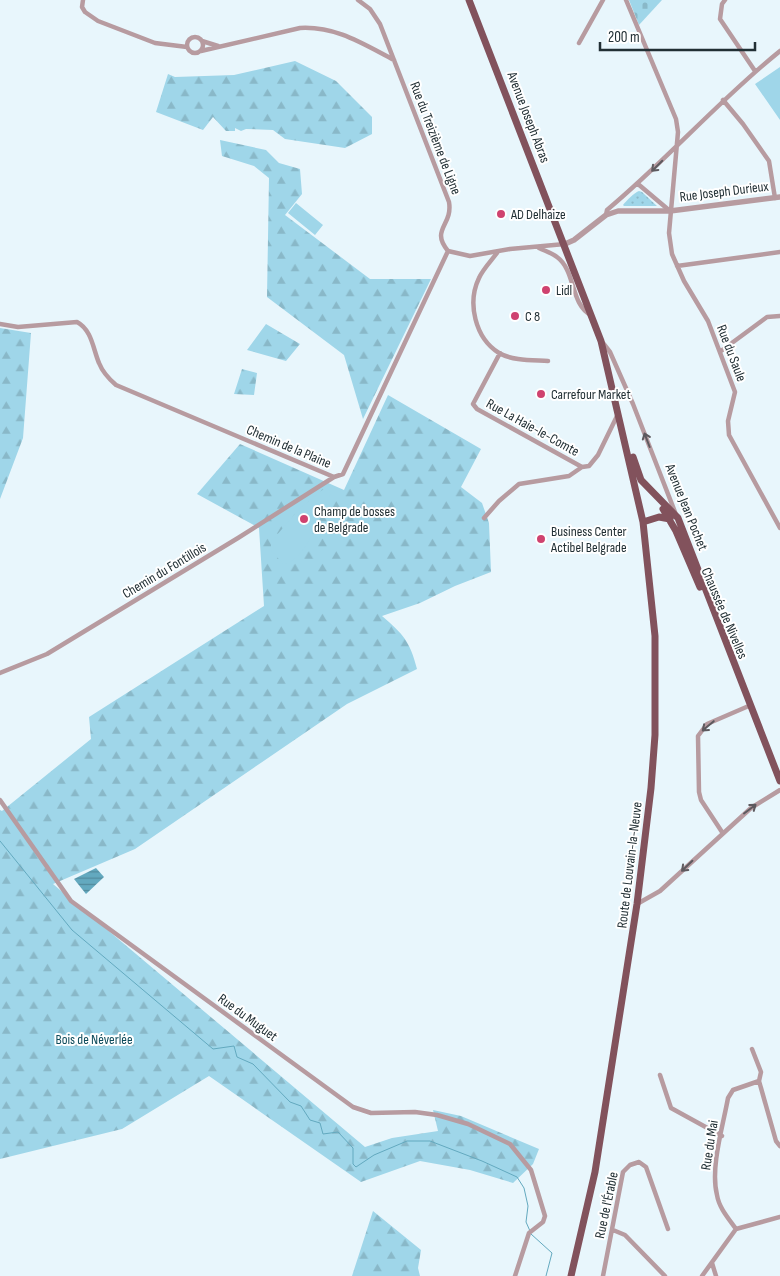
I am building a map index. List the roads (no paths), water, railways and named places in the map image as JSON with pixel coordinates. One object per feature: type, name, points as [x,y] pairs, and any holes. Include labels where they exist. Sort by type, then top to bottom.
[{"type":"main road","name":"Avenue Joseph Abras","points":[[469,0],[565,244]]},
{"type":"main road","name":"Avenue Jean Pochet","points":[[565,244],[601,340]]},
{"type":"main road","points":[[601,340],[629,453],[635,459],[641,480],[674,519]]},
{"type":"main road","name":"Route de Louvain-la-Neuve","points":[[571,1276],[595,1172],[637,904],[651,788],[655,735],[655,636],[643,522],[629,453]]},
{"type":"main road","points":[[635,480],[674,519]]},
{"type":"main road","points":[[643,522],[659,517],[674,519]]},
{"type":"main road","name":"Avenue Jean Pochet","points":[[674,519],[751,705],[780,781]]},
{"type":"main road","name":"Chaussée de Nivelles","points":[[674,519],[676,531],[751,705]]},
{"type":"street","points":[[83,0],[82,7],[85,12],[98,21],[155,43],[188,47],[194,53],[300,28],[312,27],[340,32],[394,60]]},
{"type":"street","name":"Rue du Treizième de Ligne","points":[[358,0],[375,16],[449,202],[449,216],[440,236],[440,242],[448,251]]},
{"type":"street","points":[[579,43],[603,0]]},
{"type":"street","name":"Rue du Saule","points":[[626,0],[673,107],[678,132],[670,211],[669,233],[672,254],[684,281],[708,321],[735,392],[728,421],[729,435],[780,528]]},
{"type":"street","points":[[725,0],[722,4],[720,19],[754,71]]},
{"type":"street","points":[[188,47],[192,38],[219,47]]},
{"type":"street","points":[[201,40],[203,47],[201,51]]},
{"type":"street","points":[[448,251],[470,256],[497,253],[510,249],[565,244],[574,240],[606,215],[607,210],[638,184],[722,100],[754,71],[780,51]]},
{"type":"street","points":[[722,100],[743,124],[768,161],[777,197]]},
{"type":"street","points":[[638,184],[670,211]]},
{"type":"street","name":"Rue Joseph Durieux","points":[[606,215],[618,211],[670,211],[777,197]]},
{"type":"street","points":[[538,247],[561,261],[566,268],[583,311],[592,316]]},
{"type":"street","name":"Chemin de la Plaine","points":[[0,324],[18,327],[77,322],[88,332],[99,365],[105,375],[116,385],[334,477],[343,474],[448,251]]},
{"type":"street","points":[[677,266],[780,252]]},
{"type":"street","points":[[497,253],[479,277],[473,298],[477,326],[486,340],[500,353],[514,358],[548,361]]},
{"type":"street","points":[[721,351],[767,317],[780,316]]},
{"type":"street","name":"Avenue Jean Pochet","points":[[601,340],[610,352],[633,404],[674,519]]},
{"type":"street","name":"Rue La Haie-le-Comte","points":[[500,353],[472,404],[477,409],[582,467]]},
{"type":"street","points":[[484,518],[499,501],[519,484],[569,476],[582,467],[589,466],[598,455],[619,412]]},
{"type":"street","name":"Chemin du Fontillois","points":[[0,673],[47,654],[238,538],[334,477]]},
{"type":"street","points":[[722,832],[701,800],[699,792],[698,736],[707,724],[751,705]]},
{"type":"street","points":[[637,904],[660,891],[722,832],[751,808],[780,790]]},
{"type":"street","name":"Rue du Muguet","points":[[0,800],[71,901],[353,1107],[371,1113],[415,1112],[468,1124],[510,1144],[531,1170],[545,1216],[543,1222],[530,1232],[515,1276]]},
{"type":"street","points":[[752,1049],[761,1072],[759,1080],[776,1141],[780,1146]]},
{"type":"street","points":[[660,1075],[672,1108],[722,1136]]},
{"type":"street","name":"Rue du Mai","points":[[736,1229],[717,1196],[714,1177],[728,1098],[733,1090],[759,1080]]},
{"type":"street","name":"Rue de l'Érable","points":[[603,1276],[623,1172],[630,1164],[640,1162],[646,1167],[668,1228]]},
{"type":"street","points":[[702,1276],[736,1229],[780,1217]]},
{"type":"street","points":[[613,1230],[625,1235],[665,1276]]},
{"type":"street","points":[[712,1263],[716,1276]]},
{"type":"waterway","points":[[0,841],[72,930],[213,1049],[234,1046],[237,1057],[253,1064],[290,1102],[301,1106],[310,1120],[320,1123],[323,1134],[338,1132],[353,1148],[353,1164],[356,1167],[374,1155],[407,1141],[430,1141],[517,1177],[524,1188],[528,1206],[526,1222],[530,1231]]},
{"type":"waterway","points":[[531,1234],[552,1253],[546,1276]]},
{"type":"place","name":"AD Delhaize","points":[[501,214]]},
{"type":"place","name":"Lidl","points":[[546,290]]},
{"type":"place","name":"C 8","points":[[515,316]]},
{"type":"place","name":"Carrefour Market","points":[[541,394]]},
{"type":"place","name":"Champ de bosses de Belgrade","points":[[304,519]]},
{"type":"place","name":"Business Center Actibel Belgrade","points":[[541,539]]},
{"type":"park label","name":"Bois de Néverlée","points":[[94,1039]]}]
